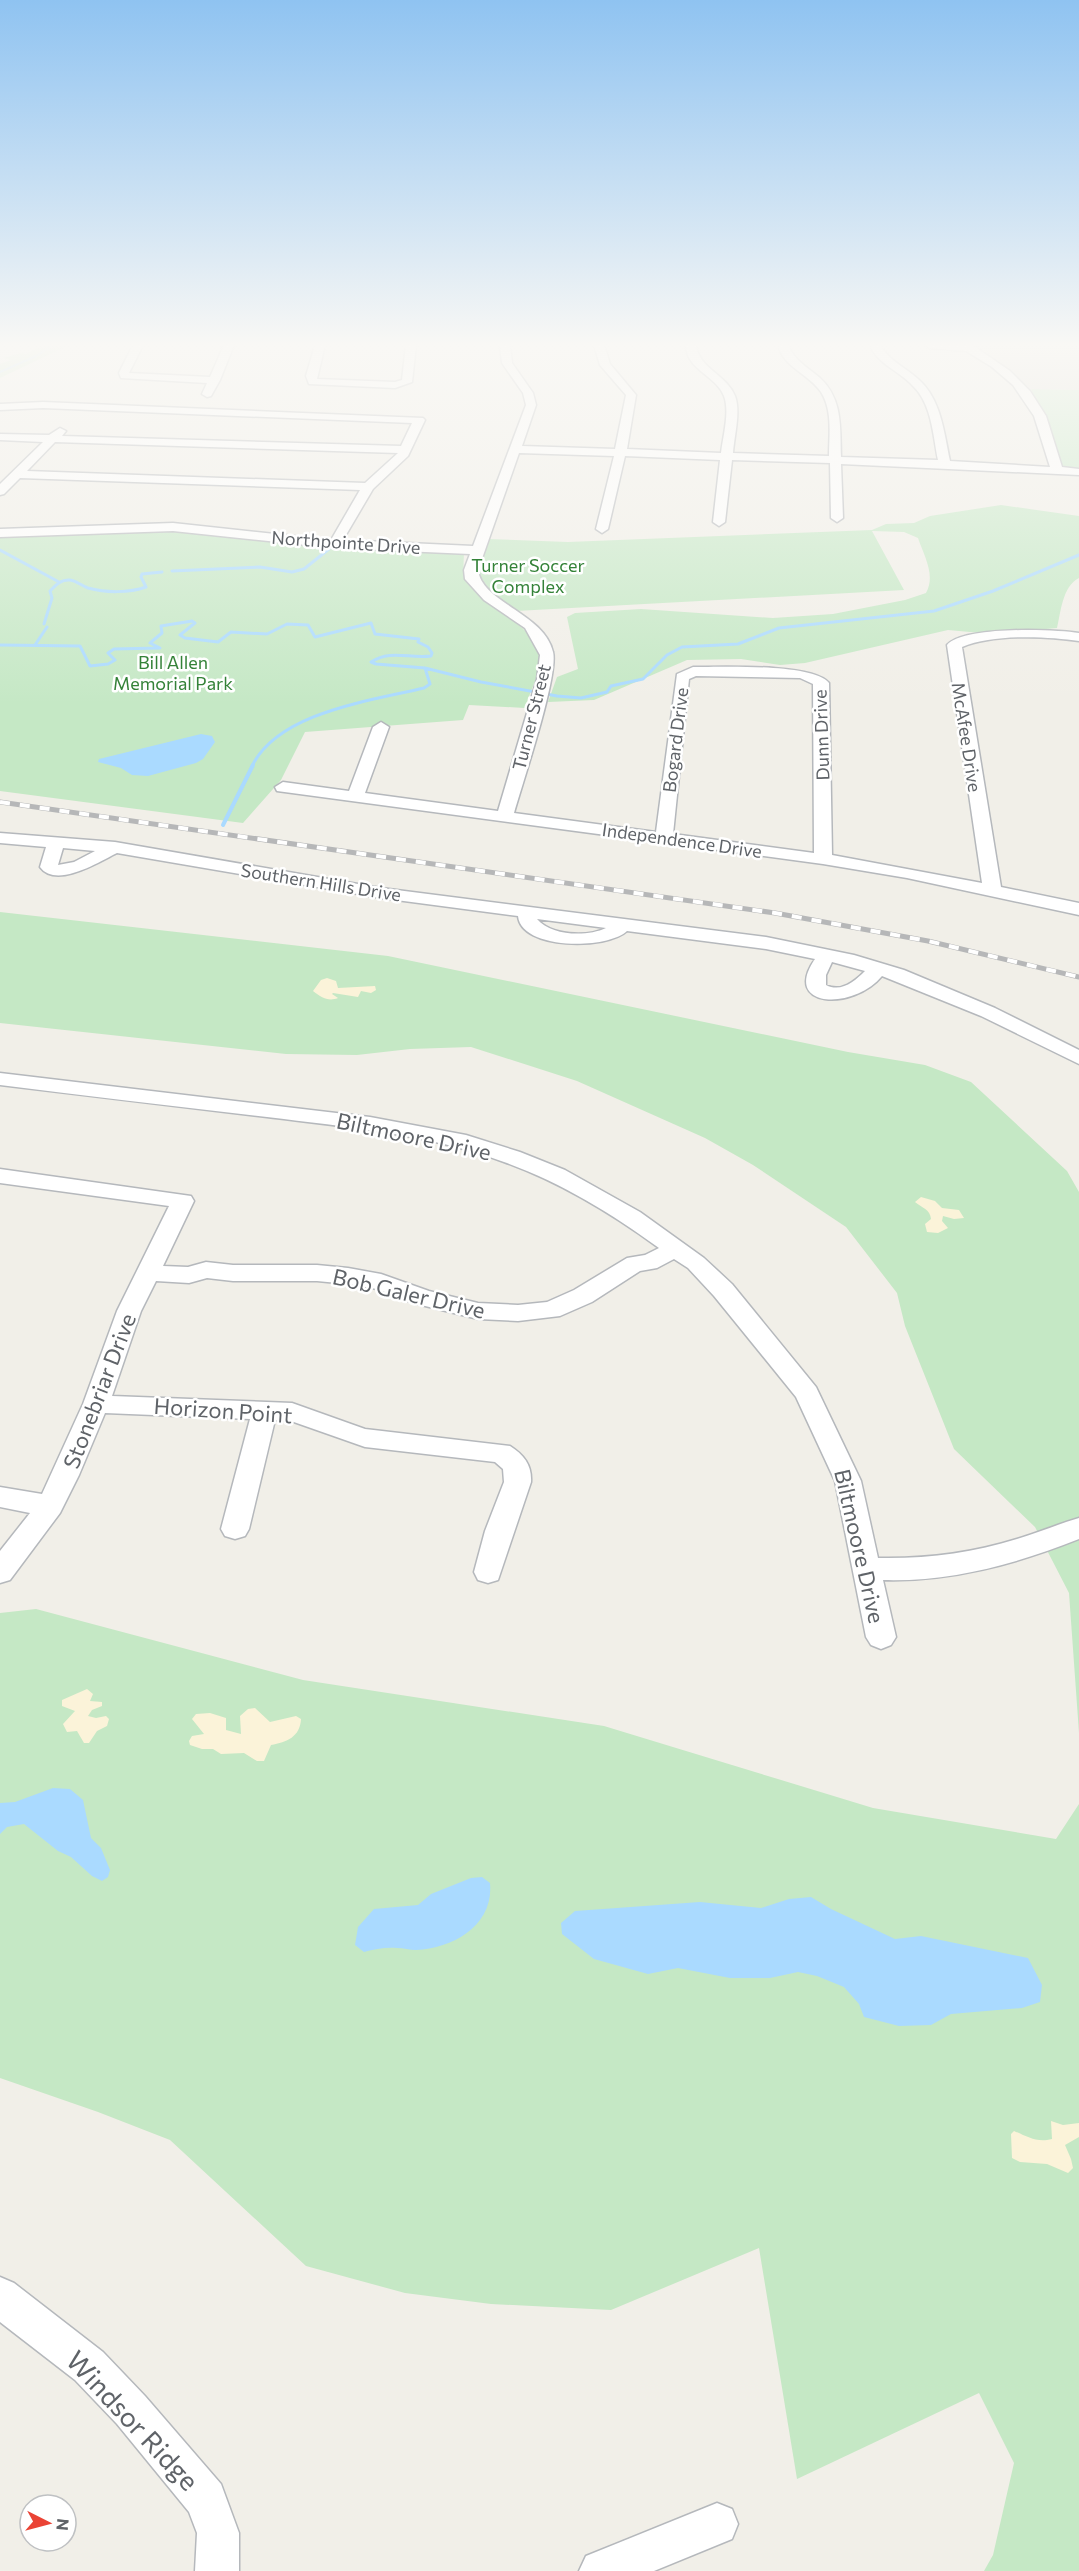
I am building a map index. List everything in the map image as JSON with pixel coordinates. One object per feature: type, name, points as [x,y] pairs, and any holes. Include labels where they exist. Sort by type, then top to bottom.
[{"type":"street","points":[[0,491],[26,465]]},
{"type":"street","points":[[335,544],[368,487],[393,465]]},
{"type":"street","name":"Turner Street","points":[[505,816],[543,679],[546,655],[537,633],[520,617],[489,597],[472,579],[471,570],[477,550],[508,465]]},
{"type":"street","points":[[602,529],[617,465]]},
{"type":"street","points":[[719,522],[727,465]]},
{"type":"street","points":[[836,465],[837,519]]},
{"type":"street","points":[[963,465],[1077,472]]},
{"type":"street","points":[[1055,465],[1057,470]]},
{"type":"street","points":[[17,474],[368,487]]},
{"type":"street","name":"Northpointe Drive","points":[[0,533],[155,527],[202,529],[335,544],[477,550]]},
{"type":"street","name":"McAfee Drive","points":[[992,890],[954,645],[960,641],[1016,636],[1054,634],[1079,637]]},
{"type":"street","name":"Bogard Drive","points":[[664,836],[682,677],[693,671],[750,673]]},
{"type":"street","name":"Dunn Drive","points":[[750,673],[801,674],[817,679],[821,683],[824,859]]},
{"type":"street","points":[[355,796],[381,728]]},
{"type":"street","name":"Independence Drive","points":[[283,787],[824,859],[992,890],[1079,909]]},
{"type":"street","name":"Southern Hills Drive","points":[[0,838],[115,847],[381,892],[527,913],[528,923],[533,927],[563,938],[599,936],[625,926],[766,943],[897,974],[938,989],[1079,1058]]},
{"type":"street","points":[[56,843],[49,867],[55,871],[79,866],[115,847]]},
{"type":"street","points":[[827,956],[819,965],[815,978],[816,986],[827,993],[839,995],[848,993],[871,978],[877,969]]},
{"type":"street","name":"Biltmoore Drive","points":[[0,1079],[370,1123],[458,1140],[512,1157],[557,1176],[632,1217],[696,1263],[723,1290],[807,1393],[848,1481],[881,1637]]},
{"type":"street","name":"Stonebriar Drive","points":[[0,1176],[183,1201],[129,1311],[96,1404],[66,1475],[50,1506],[0,1572]]},
{"type":"street","name":"Bob Galer Drive","points":[[635,1263],[635,1253],[657,1234]]},
{"type":"street","name":"Bob Galer Drive","points":[[150,1265],[189,1275],[206,1270],[348,1276],[381,1282],[422,1297],[469,1309],[518,1313],[551,1310],[583,1296],[635,1263],[649,1263],[676,1248]]},
{"type":"street","name":"Horizon Point","points":[[96,1404],[292,1412],[348,1434],[365,1438],[413,1445],[487,1450],[511,1457],[518,1471],[517,1486],[503,1518],[488,1572]]},
{"type":"street","points":[[235,1529],[265,1410]]},
{"type":"street","points":[[0,1497],[50,1506]]},
{"type":"street","points":[[866,1569],[940,1568],[975,1563],[1006,1555],[1079,1528]]},
{"type":"street","name":"Windsor Ridge","points":[[0,2297],[89,2366],[131,2410],[207,2499],[218,2533],[217,2571]]},
{"type":"street","points":[[601,2571],[717,2524]]},
{"type":"green space","points":[[1060,465],[1079,465],[1079,469],[1061,468]]},
{"type":"green space","name":"Turner Soccer Complex","points":[[1001,505],[1079,516],[1079,578],[1069,587],[1057,628],[992,634],[948,630],[805,663],[780,665],[741,659],[687,660],[594,700],[548,702],[557,677],[578,669],[567,617],[575,613],[641,609],[773,618],[833,614],[905,600],[926,593],[929,586],[928,565],[918,538],[904,532],[872,531],[904,590],[516,611],[493,593],[477,569],[488,539],[568,542],[872,530],[886,524],[914,523],[930,516]]},
{"type":"green space","name":"Bill Allen Memorial Park","points":[[142,530],[187,532],[340,549],[464,552],[464,571],[469,584],[479,596],[530,636],[538,649],[538,669],[525,708],[469,705],[463,720],[305,732],[281,780],[243,823],[0,791],[0,537]]},
{"type":"green space","points":[[0,912],[388,956],[848,1052],[925,1065],[971,1082],[1067,1171],[1079,1192],[1079,1733],[1069,1593],[1035,1527],[954,1449],[905,1326],[897,1293],[846,1227],[753,1165],[705,1138],[577,1081],[471,1047],[410,1049],[357,1055],[286,1054],[0,1023]]},
{"type":"green space","points":[[36,1609],[303,1680],[604,1726],[873,1808],[1056,1839],[1079,1804],[1079,2571],[984,2571],[993,2555],[1014,2463],[979,2393],[797,2479],[759,2248],[611,2310],[491,2304],[405,2293],[306,2266],[170,2140],[0,2078],[0,1613]]},
{"type":"sand","points":[[327,978],[336,981],[338,988],[375,986],[376,990],[371,993],[361,991],[358,997],[333,993],[338,998],[328,999],[313,991],[321,980]]},
{"type":"sand","points":[[921,1197],[935,1201],[942,1208],[959,1210],[964,1218],[954,1219],[943,1216],[942,1221],[948,1228],[938,1233],[927,1232],[925,1224],[931,1219],[930,1216],[915,1202]]},
{"type":"sand","points":[[87,1689],[93,1694],[90,1701],[102,1702],[102,1706],[92,1710],[88,1716],[96,1718],[106,1716],[109,1719],[107,1726],[97,1731],[89,1743],[84,1743],[77,1731],[67,1732],[63,1724],[75,1711],[62,1706],[62,1700]]},
{"type":"sand","points":[[255,1708],[270,1722],[296,1716],[301,1719],[298,1730],[292,1738],[271,1745],[264,1761],[257,1761],[244,1753],[221,1754],[213,1749],[202,1749],[190,1745],[189,1741],[192,1736],[204,1734],[192,1719],[196,1714],[210,1713],[226,1718],[226,1730],[241,1734],[240,1716],[248,1709]]},
{"type":"sand","points":[[1051,2121],[1063,2125],[1079,2123],[1079,2137],[1065,2145],[1073,2168],[1068,2173],[1047,2164],[1020,2162],[1012,2158],[1011,2134],[1014,2131],[1037,2140],[1052,2139]]},
{"type":"water","points":[[201,734],[212,736],[215,742],[203,759],[196,763],[148,776],[132,775],[121,768],[98,762],[99,759]]},
{"type":"water","points":[[53,1788],[70,1789],[83,1800],[91,1838],[101,1848],[110,1870],[108,1877],[102,1881],[92,1876],[71,1857],[58,1851],[24,1824],[7,1827],[0,1834],[0,1803],[15,1802]]},
{"type":"water","points":[[482,1877],[490,1883],[490,1898],[485,1911],[469,1931],[457,1939],[444,1945],[416,1950],[389,1948],[364,1952],[355,1945],[358,1927],[374,1909],[418,1905],[431,1894],[471,1878]]},
{"type":"water","points":[[811,1897],[895,1939],[921,1936],[1028,1958],[1042,1985],[1040,2002],[1022,2008],[951,2014],[931,2025],[899,2026],[864,2017],[859,2004],[844,1987],[817,1976],[798,1972],[770,1978],[730,1978],[678,1968],[648,1974],[594,1959],[562,1934],[561,1923],[575,1911],[700,1902],[761,1908],[789,1899]]},
{"type":"waterway","points":[[172,571],[260,567],[292,572],[304,569],[329,549]]},
{"type":"waterway","points":[[0,550],[59,582]]},
{"type":"waterway","points":[[425,668],[481,682],[557,696],[581,698],[607,692],[611,686],[643,679],[667,655],[682,647],[738,644],[779,628],[934,611],[993,591],[1079,555]]},
{"type":"waterway","points":[[44,624],[52,598],[50,591],[61,581],[73,581],[88,588],[117,592],[146,587],[141,577],[142,574],[162,572]]},
{"type":"waterway","points":[[0,645],[80,646],[90,666],[108,664],[115,660],[108,653],[114,649],[160,648],[150,643],[162,633],[161,626],[192,621],[195,623],[180,635],[185,638],[218,642],[231,632],[267,634],[287,624],[308,625],[315,637],[371,623],[375,634],[419,639],[418,642],[428,647],[432,653],[431,656],[423,657],[386,656],[371,662],[425,668]]},
{"type":"waterway","points":[[35,645],[47,627]]},
{"type":"waterway","points":[[252,766],[265,748],[283,733],[304,721],[353,704],[424,688],[430,684],[425,668]]},
{"type":"waterway","points":[[223,825],[253,765]]},
{"type":"railway","points":[[0,802],[775,913],[928,941],[1079,977]]}]
